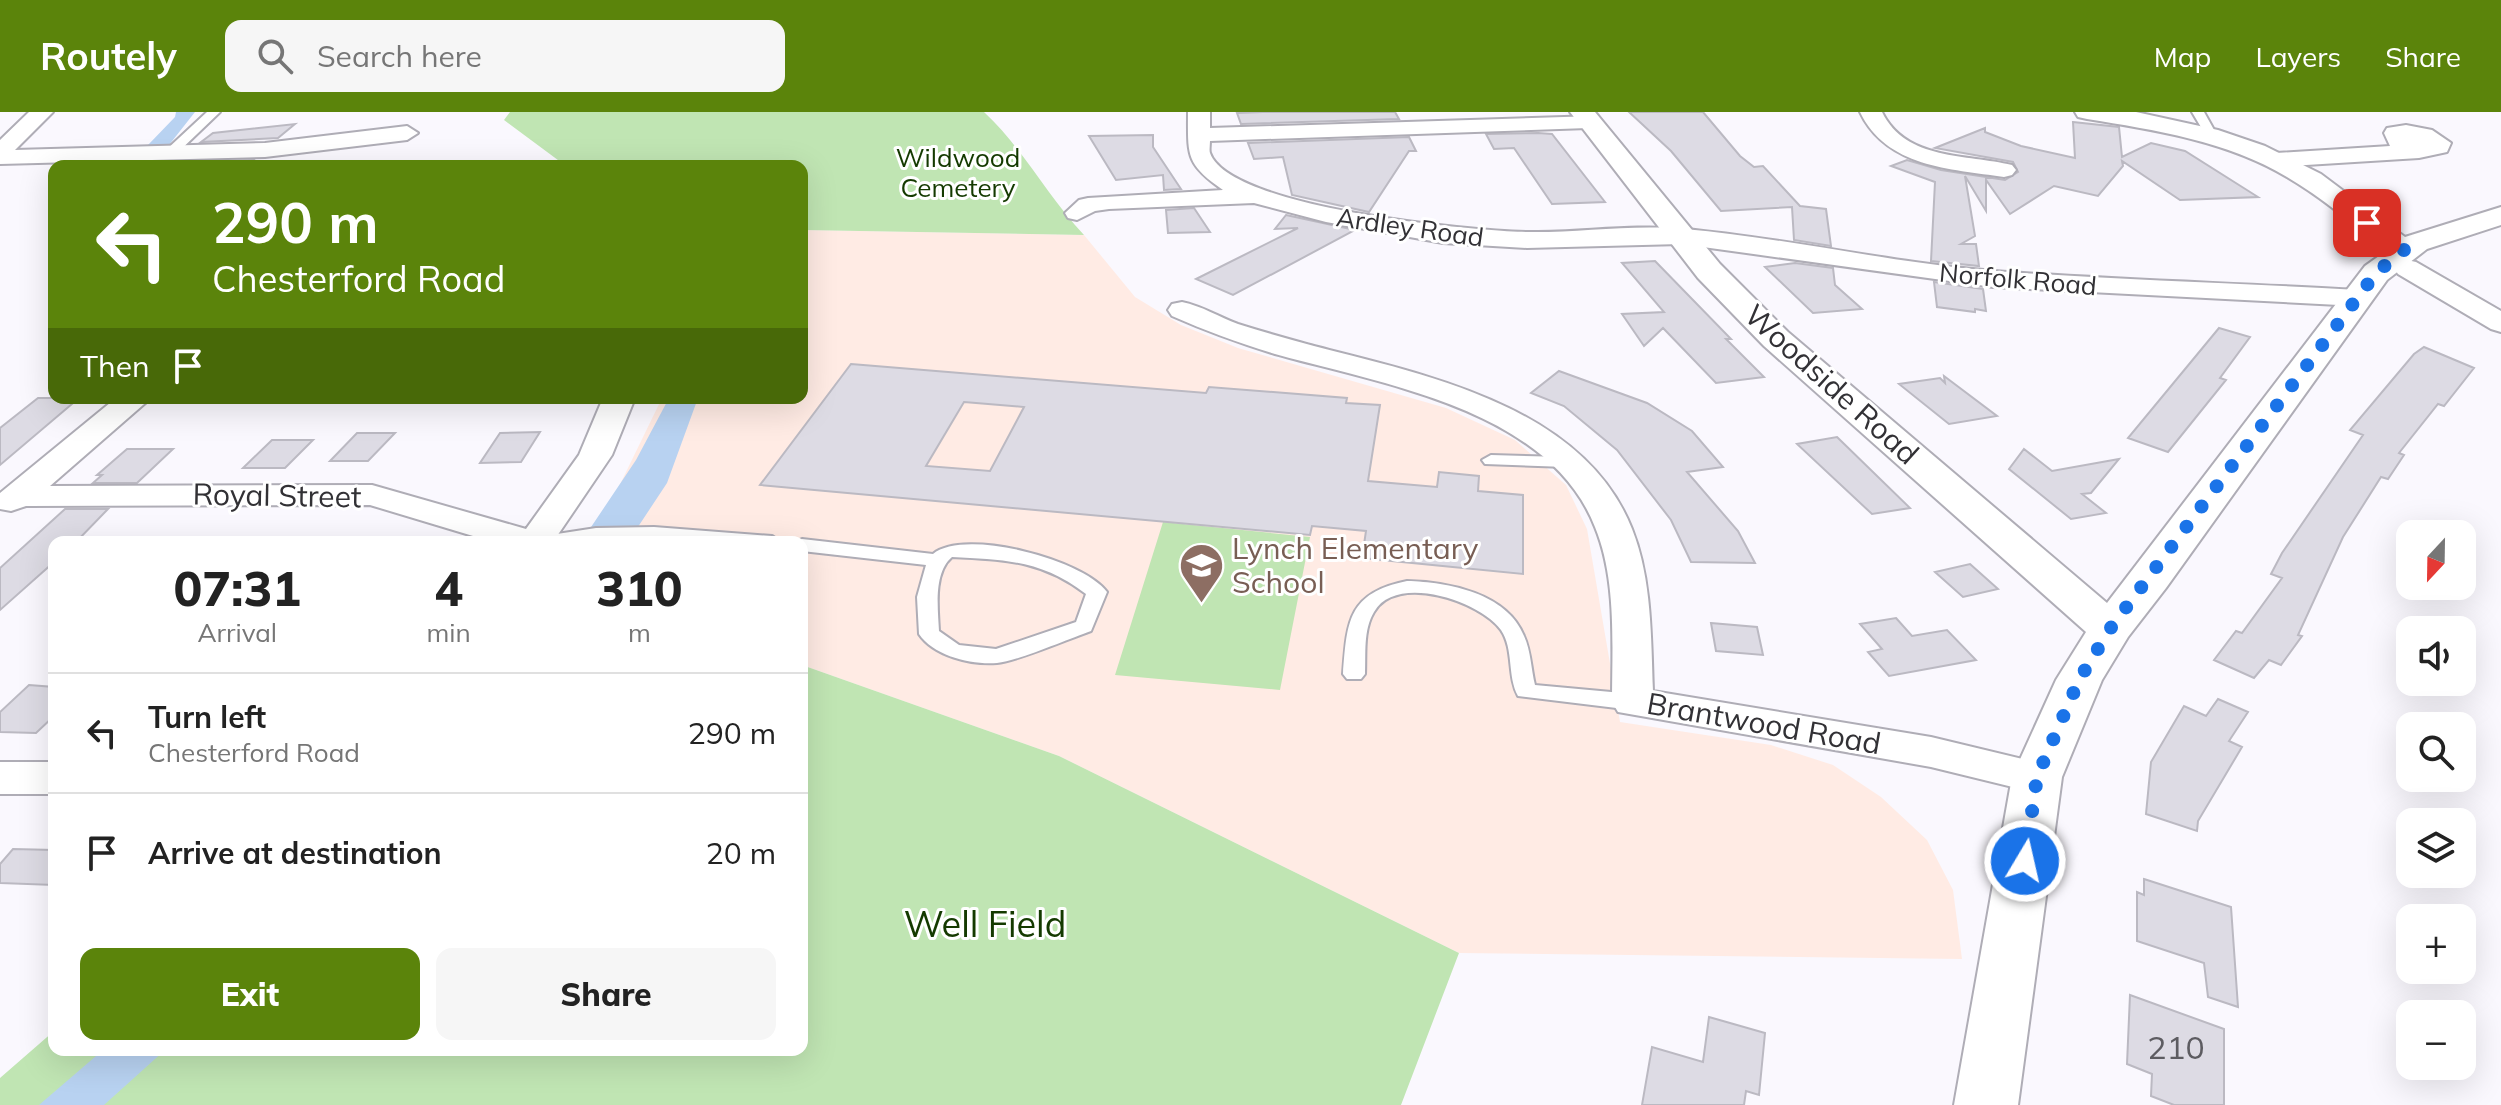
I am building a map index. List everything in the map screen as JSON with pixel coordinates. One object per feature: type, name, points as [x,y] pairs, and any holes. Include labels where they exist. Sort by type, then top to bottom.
[{"type":"street","points":[[0,154],[42,112]]},
{"type":"street","points":[[1871,112],[1876,128],[1887,139],[1911,151],[2004,170]]},
{"type":"street","points":[[2087,112],[2212,137],[2276,160],[2330,194],[2406,259],[2501,323]]},
{"type":"street","points":[[1200,124],[1585,117]]},
{"type":"street","name":"Woodside Road","points":[[1585,117],[1709,271],[1776,339],[2110,629]]},
{"type":"street","name":"Ardley Road","points":[[1200,124],[1199,155],[1214,173],[1233,186],[1257,196],[1326,215],[1443,235],[1527,240],[1681,236]]},
{"type":"street","points":[[0,154],[169,154],[308,147],[408,133]]},
{"type":"street","points":[[2276,160],[2419,151]]},
{"type":"street","points":[[1077,213],[1088,205],[1109,202],[1257,196]]},
{"type":"street","points":[[1986,1105],[2037,777],[2079,680],[2110,629],[2376,273],[2406,259],[2438,235],[2501,216]]},
{"type":"street","name":"Norfolk Road","points":[[1681,236],[1993,279],[2358,298]]},
{"type":"street","name":"Brantwood Road","points":[[1182,310],[1238,333],[1438,389],[1537,437],[1566,462],[1607,512],[1626,573],[1633,702],[1931,752],[2037,777]]},
{"type":"street","points":[[8,503],[128,404]]},
{"type":"street","points":[[539,536],[562,506],[601,442],[617,404]]},
{"type":"street","name":"Royal Street","points":[[8,503],[330,493],[372,495],[513,536]]},
{"type":"street","points":[[0,778],[48,778]]},
{"type":"lane","points":[[169,154],[214,112]]},
{"type":"lane","points":[[2198,112],[2212,137]]},
{"type":"lane","points":[[1491,460],[1566,462]]},
{"type":"lane","points":[[563,536],[578,533],[691,536]]},
{"type":"lane","points":[[808,546],[937,560],[948,551],[1036,557],[1074,573],[1097,592],[1084,626],[997,656],[954,651],[929,634],[927,597],[937,560]]},
{"type":"lane","points":[[1354,674],[1357,634],[1363,613],[1374,599],[1401,589],[1437,589],[1463,595],[1488,608],[1512,631],[1526,691],[1633,702]]},
{"type":"shaded area","name":"Lynch Elementary School","points":[[808,230],[1084,235],[1135,297],[1181,325],[1238,348],[1446,408],[1515,440],[1566,485],[1587,529],[1620,722],[1771,745],[1833,765],[1881,797],[1927,840],[1953,890],[1962,959],[1459,953],[1059,756],[808,667],[808,536],[595,536],[659,404],[808,404]]},
{"type":"green space","name":"Wildwood Cemetery","points":[[510,112],[984,112],[1011,141],[1084,235],[808,230],[808,160],[558,160],[504,120]]},
{"type":"green space","points":[[1163,522],[1310,537],[1280,690],[1115,675]]},
{"type":"green space","name":"Well Field","points":[[808,667],[1059,756],[1459,953],[1401,1105],[0,1105],[0,1078],[48,1036],[48,1056],[808,1056]]},
{"type":"water","points":[[176,112],[195,112],[169,145],[148,145],[175,117]]},
{"type":"water","points":[[666,404],[696,404],[667,483],[632,536],[585,536],[636,460]]},
{"type":"water","points":[[96,1056],[158,1056],[104,1105],[39,1105]]},
{"type":"building","points":[[1395,112],[1399,119],[1241,124],[1237,113]]},
{"type":"building","points":[[1629,112],[1703,112],[1740,156],[1754,167],[1763,166],[1800,206],[1826,209],[1831,246],[1794,240],[1792,207],[1721,211],[1671,151]]},
{"type":"building","points":[[2073,122],[2119,127],[2122,157],[2151,143],[2185,151],[2258,197],[2180,200],[2122,161],[2123,166],[2098,196],[2054,186],[2010,214],[1986,180],[1986,211],[1965,176],[1975,236],[1961,244],[1976,244],[1979,266],[1931,261],[1935,182],[1891,166],[1907,160],[1941,170],[2005,180],[2018,172],[2013,162],[1935,148],[1985,128],[1985,132],[2021,146],[2075,158]]},
{"type":"building","points":[[295,124],[278,138],[201,142],[213,133]]},
{"type":"building","points":[[1486,134],[1552,134],[1605,202],[1552,204],[1514,148],[1494,149]]},
{"type":"building","points":[[1153,135],[1153,147],[1181,189],[1164,190],[1163,175],[1116,180],[1089,136]]},
{"type":"building","points":[[1409,137],[1416,151],[1409,151],[1369,212],[1292,195],[1283,157],[1254,159],[1248,143]]},
{"type":"building","points":[[1194,208],[1210,232],[1168,233],[1166,210]]},
{"type":"building","points":[[1286,215],[1355,230],[1233,295],[1196,279],[1298,228],[1275,229]]},
{"type":"building","points":[[1655,261],[1764,377],[1716,383],[1663,328],[1644,346],[1622,314],[1664,312],[1622,263]]},
{"type":"building","points":[[1795,263],[1833,268],[1835,285],[1862,309],[1813,313],[1765,267]]},
{"type":"building","points":[[1934,282],[1983,289],[1986,311],[1937,307]]},
{"type":"building","points":[[2219,328],[2250,337],[2220,378],[2226,380],[2168,452],[2128,438]]},
{"type":"building","points":[[2424,347],[2474,368],[2444,406],[2438,404],[2399,453],[2404,455],[2388,479],[2381,477],[2343,537],[2298,635],[2302,636],[2281,665],[2269,660],[2254,678],[2214,660],[2236,631],[2242,633],[2282,578],[2271,574],[2282,553],[2363,435],[2350,430],[2414,354]]},
{"type":"building","points":[[851,364],[1206,393],[1209,387],[1347,398],[1346,403],[1380,405],[1368,481],[1437,487],[1439,472],[1479,476],[1478,491],[1523,495],[1523,574],[1362,558],[1366,531],[1312,526],[1310,535],[760,485]],"holes":[[[964,402],[1024,407],[990,471],[926,466]]]},
{"type":"building","points":[[1559,371],[1647,403],[1692,431],[1723,467],[1687,472],[1738,531],[1755,563],[1691,562],[1671,520],[1617,450],[1564,406],[1531,393]]},
{"type":"building","points":[[1944,376],[1997,416],[1949,424],[1899,384],[1940,378],[1945,383]]},
{"type":"building","points":[[38,398],[48,398],[48,404],[72,404],[0,465],[0,428]]},
{"type":"building","points":[[540,432],[521,462],[480,463],[500,433]]},
{"type":"building","points":[[357,433],[395,433],[368,461],[330,461]]},
{"type":"building","points":[[1837,437],[1910,508],[1872,514],[1797,444]]},
{"type":"building","points":[[272,440],[313,440],[285,468],[243,468]]},
{"type":"building","points":[[127,449],[173,449],[137,483],[93,483],[102,475],[97,475]]},
{"type":"building","points":[[2024,449],[2052,471],[2119,459],[2091,493],[2082,494],[2106,513],[2071,519],[2009,469]]},
{"type":"building","points":[[65,509],[108,509],[82,536],[48,536],[48,567],[0,610],[0,568]]},
{"type":"building","points":[[1970,564],[1998,589],[1963,597],[1935,572]]},
{"type":"building","points":[[1896,618],[1912,636],[1947,630],[1976,660],[1889,676],[1868,652],[1882,649],[1860,624]]},
{"type":"building","points":[[1711,623],[1757,627],[1763,655],[1716,651]]},
{"type":"building","points":[[29,685],[48,687],[48,722],[36,733],[0,732],[0,712]]},
{"type":"building","points":[[2218,699],[2248,712],[2229,741],[2242,747],[2198,821],[2197,831],[2146,814],[2151,762],[2184,706],[2206,716]]},
{"type":"building","points":[[13,849],[48,850],[48,885],[0,883],[0,864]]},
{"type":"building","points":[[2144,879],[2231,907],[2238,1007],[2208,997],[2204,963],[2137,941],[2137,892],[2144,895]]},
{"type":"building","points":[[2130,995],[2224,1029],[2224,1105],[2174,1105],[2151,1096],[2152,1074],[2127,1064]]},
{"type":"building","points":[[1709,1017],[1765,1033],[1759,1095],[1746,1091],[1744,1105],[1642,1105],[1652,1047],[1703,1062]]},
{"type":"place","name":"Lynch Elementary School","points":[[1201,604]]},
{"type":"route","points":[[2025,861],[2037,777],[2079,680],[2110,629],[2151,579],[2376,273],[2404,250],[2367,223]]}]
